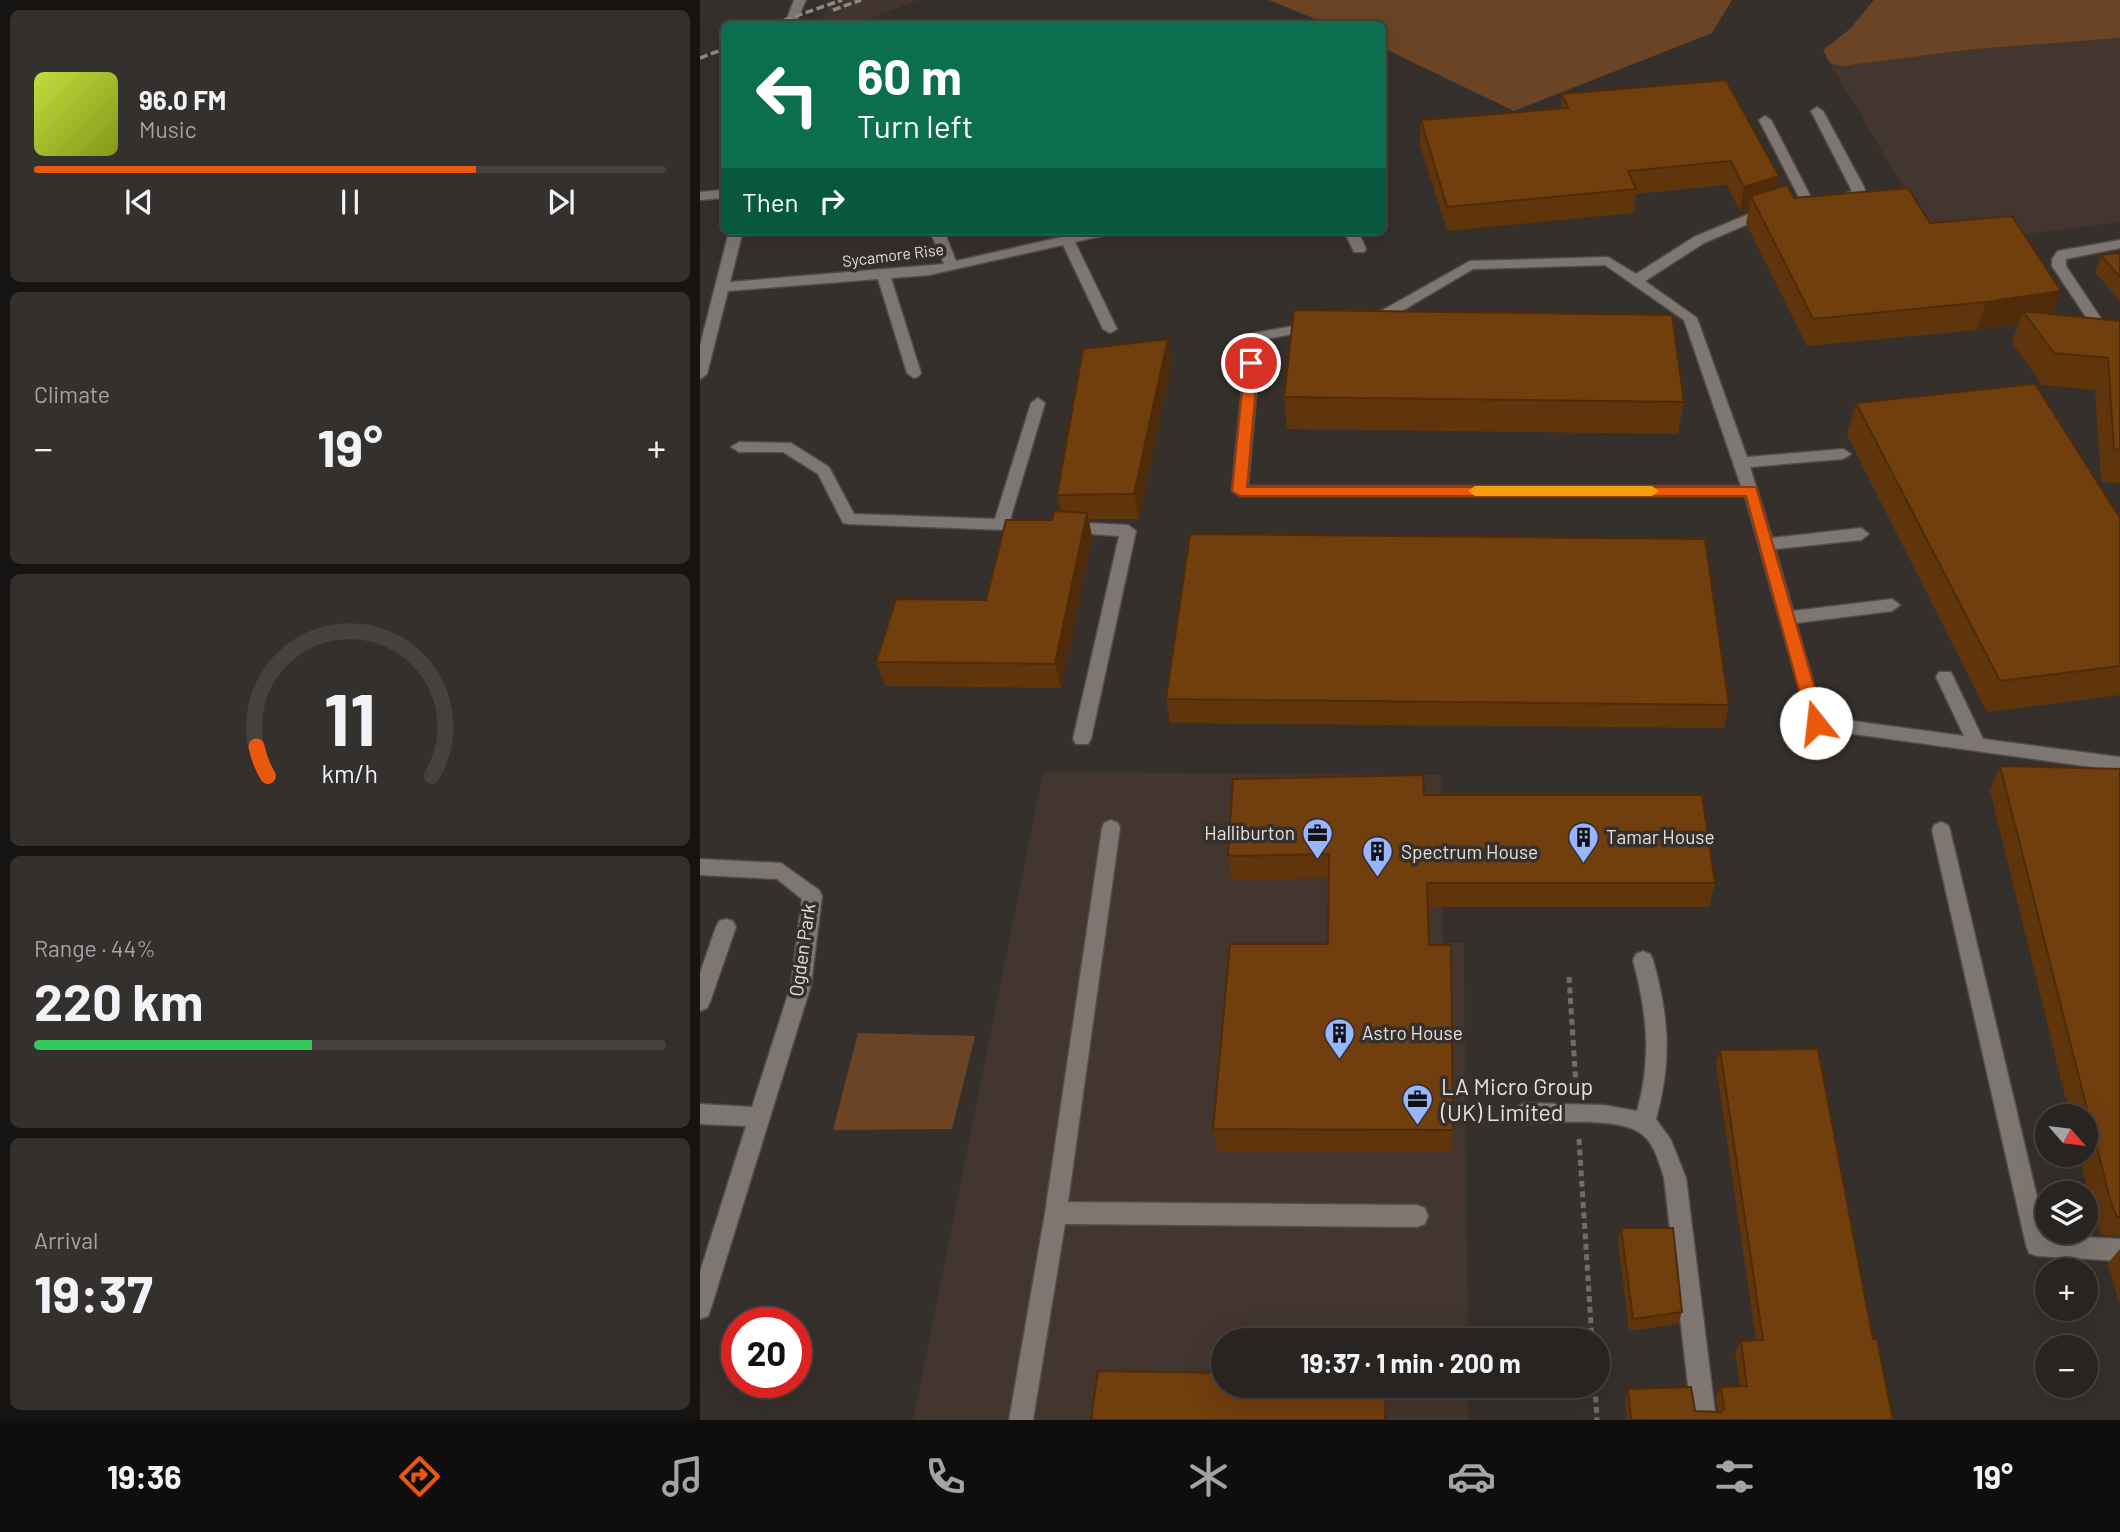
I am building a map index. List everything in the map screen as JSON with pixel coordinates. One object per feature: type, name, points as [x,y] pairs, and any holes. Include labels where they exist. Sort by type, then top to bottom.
[{"type":"street","points":[[791,21],[800,0]]},
{"type":"street","points":[[1765,120],[1803,203],[1854,197],[1859,191],[1817,111]]},
{"type":"street","points":[[700,196],[721,194]]},
{"type":"street","points":[[1636,281],[1653,267],[1729,223],[1780,205]]},
{"type":"street","points":[[700,374],[735,235]]},
{"type":"street","points":[[939,235],[952,266]]},
{"type":"street","name":"Sycamore Rise","points":[[724,287],[884,277],[952,266],[1091,235]]},
{"type":"street","points":[[1353,235],[1359,250]]},
{"type":"street","points":[[1068,241],[1110,330]]},
{"type":"street","points":[[2120,244],[2063,254],[2059,259],[2059,266],[2097,323],[2120,327]]},
{"type":"street","points":[[1751,491],[1240,491],[1254,337],[1385,315],[1470,265],[1608,261],[1690,318],[1751,491],[1816,723],[2120,764]]},
{"type":"street","points":[[884,277],[914,373]]},
{"type":"street","points":[[1001,525],[1038,402]]},
{"type":"street","points":[[740,447],[786,447],[824,471],[849,519],[1128,531],[1083,740]]},
{"type":"street","points":[[1742,463],[1843,454]]},
{"type":"street","points":[[1766,544],[1861,534]]},
{"type":"street","points":[[1787,618],[1892,605]]},
{"type":"street","points":[[1945,677],[1977,745]]},
{"type":"street","points":[[1021,1420],[1056,1213],[1111,828]]},
{"type":"street","points":[[1941,830],[2037,1245],[2120,1250]]},
{"type":"street","name":"Ogden Park","points":[[700,867],[780,871],[812,896],[801,985],[700,1308]]},
{"type":"street","points":[[700,1002],[726,926]]},
{"type":"street","points":[[1643,960],[1655,1001],[1660,1046],[1658,1072],[1644,1123]]},
{"type":"street","points":[[1525,1113],[1597,1113],[1644,1123],[1663,1145],[1675,1178],[1704,1420]]},
{"type":"street","points":[[700,1114],[760,1117]]},
{"type":"street","points":[[1056,1213],[1417,1216]]},
{"type":"path","points":[[1569,977],[1591,1328]]},
{"type":"path","points":[[1596,1398],[1597,1420]]},
{"type":"shaded area","points":[[833,0],[918,0],[864,21],[820,21]]},
{"type":"shaded area","points":[[1269,0],[1732,0],[1712,33],[1514,111],[1386,49],[1386,21],[1320,21]]},
{"type":"shaded area","points":[[1874,0],[2120,0],[2120,38],[1975,49],[1842,66],[1830,63],[1823,50],[1850,29]]},
{"type":"shaded area","points":[[2120,38],[2120,222],[1938,246],[1830,63],[1842,66],[1975,49]]},
{"type":"shaded area","points":[[1043,772],[1442,775],[1443,943],[1464,943],[1468,1328],[1211,1328],[1211,1398],[1468,1398],[1469,1420],[913,1420]]},
{"type":"shaded area","points":[[858,1033],[975,1036],[952,1129],[833,1130]]},
{"type":"building","points":[[1726,80],[1779,176],[1744,187],[1731,161],[1628,171],[1636,189],[1447,207],[1421,120],[1568,108],[1562,94]]},
{"type":"building","points":[[1787,185],[1794,198],[1908,188],[1930,223],[2012,216],[2061,291],[1986,302],[1813,319],[1751,196]]},
{"type":"building","points":[[2120,253],[2120,277],[2101,255]]},
{"type":"building","points":[[1294,310],[1672,315],[1684,402],[1284,397]]},
{"type":"building","points":[[2023,311],[2120,321],[2120,450],[2114,449],[2108,358],[2054,353]]},
{"type":"building","points":[[1168,339],[1134,494],[1057,495],[1083,349]]},
{"type":"building","points":[[2035,384],[2120,518],[2120,666],[2000,681],[1856,403]]},
{"type":"building","points":[[1054,511],[1087,513],[1055,664],[876,662],[896,599],[986,600],[1006,520],[1052,520]]},
{"type":"building","points":[[1190,534],[1705,539],[1729,705],[1166,699]]},
{"type":"building","points":[[2000,766],[2120,769],[2120,1217],[2117,1217],[2111,1203],[2098,1152],[2098,1104],[2086,1104]]},
{"type":"building","points":[[1423,775],[1424,795],[1702,795],[1715,883],[1427,883],[1429,945],[1451,945],[1453,1130],[1213,1129],[1230,944],[1328,944],[1329,854],[1228,856],[1233,779]]},
{"type":"building","points":[[1818,1049],[1873,1339],[1877,1339],[1893,1420],[1631,1420],[1628,1389],[1691,1387],[1695,1411],[1721,1412],[1724,1409],[1721,1387],[1747,1386],[1741,1341],[1763,1340],[1720,1050]]},
{"type":"building","points":[[1621,1228],[1673,1228],[1682,1312],[1633,1319]]},
{"type":"building","points":[[1098,1371],[1211,1373],[1211,1398],[1386,1398],[1385,1420],[1091,1420]]},
{"type":"railway","points":[[782,21],[842,0]]},
{"type":"railway","points":[[833,10],[861,0]]},
{"type":"railway","points":[[700,58],[721,50]]},
{"type":"slow traffic","points":[[1475,491],[1652,491]]},
{"type":"place","name":"Halliburton","points":[[1318,860]]},
{"type":"place","name":"Tamar House","points":[[1583,864]]},
{"type":"place","name":"Spectrum House","points":[[1378,879]]},
{"type":"place","name":"Astro House","points":[[1339,1060]]},
{"type":"place","name":"LA Micro Group (UK) Limited","points":[[1418,1127]]},
{"type":"route","points":[[1251,363],[1240,491],[1751,491],[1816,723]]}]
